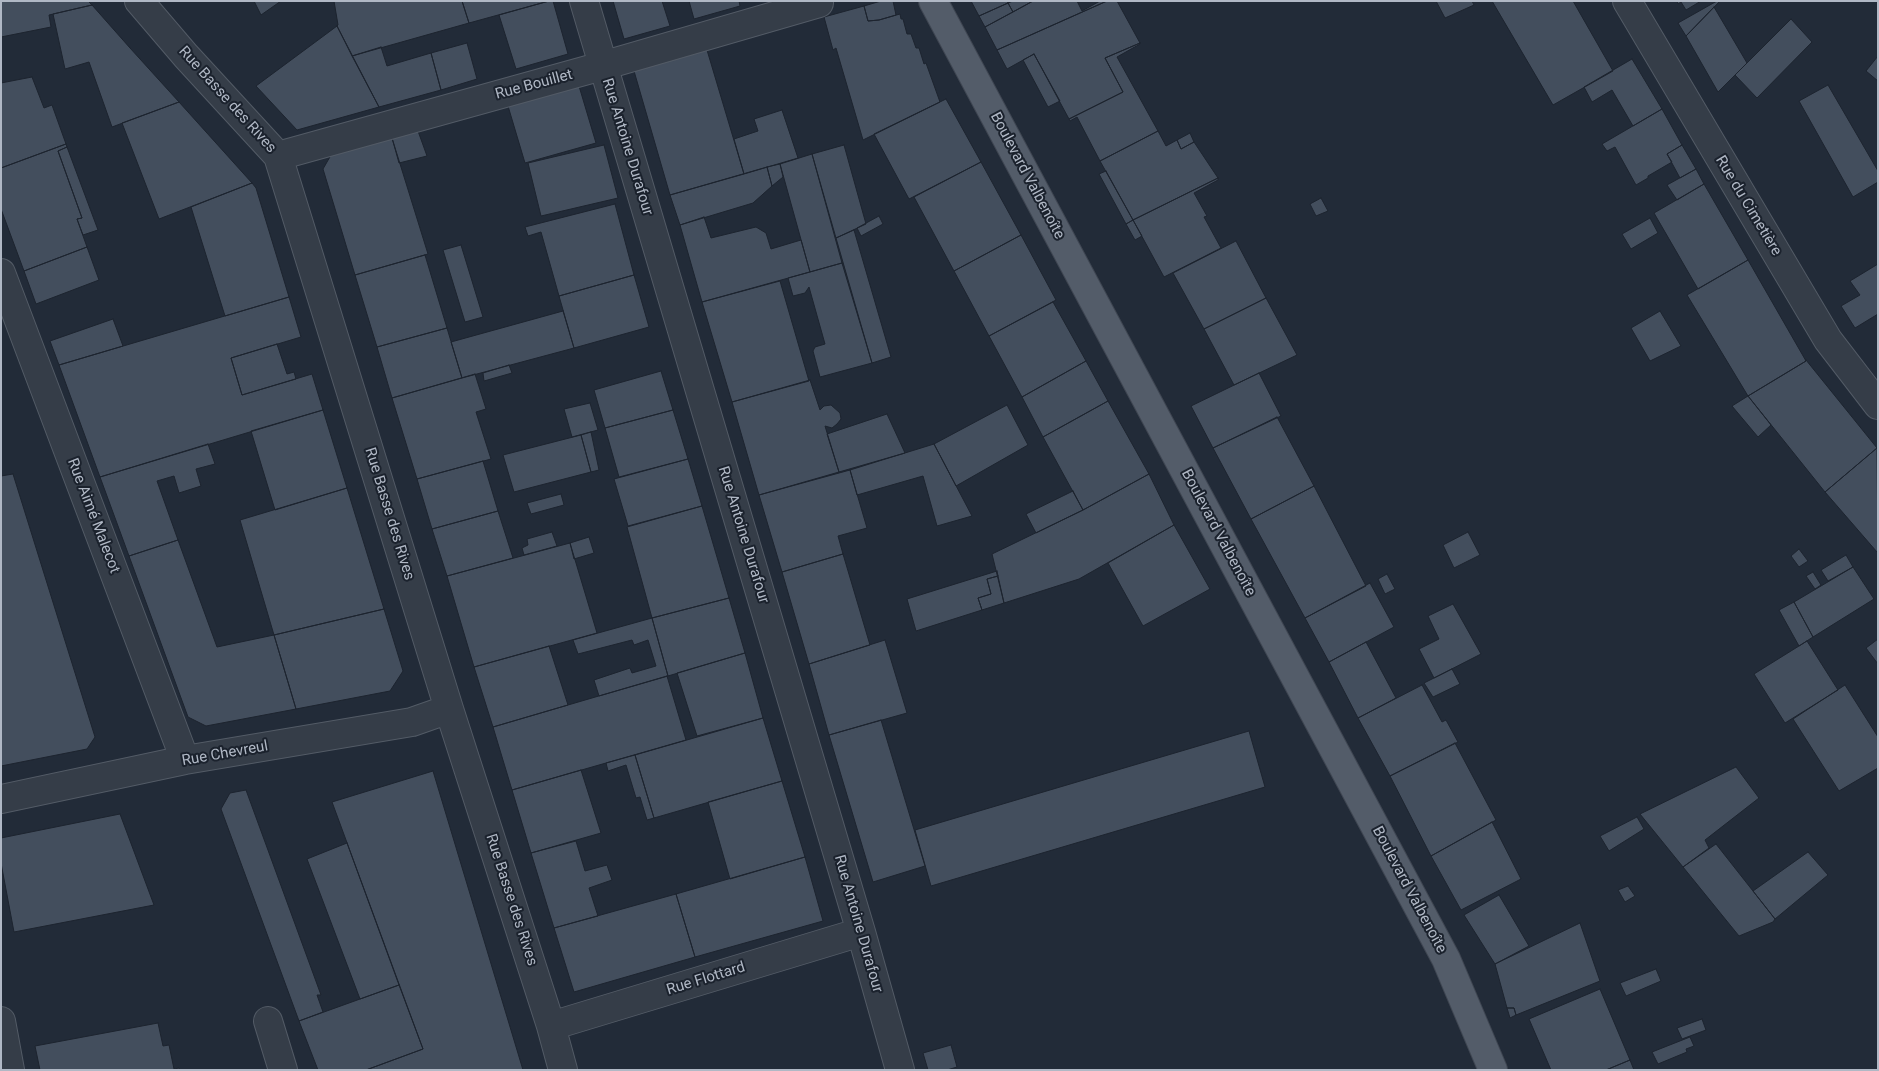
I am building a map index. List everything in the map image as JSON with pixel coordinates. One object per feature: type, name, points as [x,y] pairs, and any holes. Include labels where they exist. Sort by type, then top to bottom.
[{"type":"main road","name":"Boulevard Valbenoîte","points":[[933,1],[1446,959],[1493,1070]]},
{"type":"street","name":"Rue Basse des Rives","points":[[139,1],[186,56],[278,156],[449,709],[551,1026],[563,1070]]},
{"type":"street","name":"Rue Antoine Durafour","points":[[584,1],[861,932],[900,1070]]},
{"type":"street","name":"Rue du Cimetière","points":[[1627,1],[1828,340],[1878,405]]},
{"type":"street","name":"Rue Bouillet","points":[[278,156],[602,66],[819,3]]},
{"type":"street","name":"Rue Aimé Malecot","points":[[1,273],[185,760]]},
{"type":"street","name":"Rue Chevreul","points":[[1,799],[185,760],[412,722],[449,709]]},
{"type":"street","name":"Rue Flottard","points":[[551,1026],[861,932]]},
{"type":"street","points":[[1,1021],[10,1070]]},
{"type":"street","points":[[268,1021],[283,1070]]},
{"type":"building","points":[[1,1],[88,1],[92,5],[49,15],[51,27],[1,37]]},
{"type":"building","points":[[254,1],[281,1],[261,15]]},
{"type":"building","points":[[334,1],[462,1],[469,23],[352,56],[337,26]]},
{"type":"building","points":[[462,1],[549,1],[469,23]]},
{"type":"building","points":[[553,1],[568,54],[516,69],[499,15]]},
{"type":"building","points":[[613,1],[662,1],[670,26],[624,39]]},
{"type":"building","points":[[689,1],[739,1],[740,6],[694,19]]},
{"type":"building","points":[[881,1],[893,1],[896,15],[868,21],[864,6]]},
{"type":"building","points":[[971,1],[1007,1],[1008,3],[979,16]]},
{"type":"building","points":[[1013,1],[1033,1],[1013,12],[1008,3]]},
{"type":"building","points":[[1033,1],[1077,1],[1082,11],[1100,1],[1107,1],[997,50],[985,27]]},
{"type":"building","points":[[1107,1],[1117,1],[1140,43],[1105,58],[1123,92],[1069,119],[1034,54],[1007,69],[997,50]]},
{"type":"building","points":[[1436,1],[1472,1],[1474,5],[1445,18]]},
{"type":"building","points":[[1492,1],[1573,1],[1613,71],[1553,105]]},
{"type":"building","points":[[1677,1],[1701,1],[1686,10],[1681,2],[1678,4]]},
{"type":"building","points":[[1720,1],[1686,36],[1678,23]]},
{"type":"building","points":[[1008,3],[1013,12],[985,27],[979,16]]},
{"type":"building","points":[[92,5],[179,102],[112,127],[89,62],[65,69],[53,14]]},
{"type":"building","points":[[864,6],[868,21],[900,14],[907,34],[911,34],[916,48],[919,48],[924,64],[926,63],[940,102],[863,140],[836,48],[833,50],[824,17]]},
{"type":"building","points":[[1714,7],[1747,63],[1718,92],[1686,36]]},
{"type":"building","points":[[1791,19],[1812,42],[1757,98],[1735,75]]},
{"type":"building","points":[[337,26],[379,107],[297,130],[256,86]]},
{"type":"building","points":[[467,43],[477,79],[441,90],[431,53]]},
{"type":"building","points":[[1140,43],[1117,57],[1158,131],[1100,161],[1077,117],[1070,121],[1069,119],[1123,92],[1105,58]]},
{"type":"building","points":[[381,47],[387,66],[431,53],[441,90],[379,107],[352,56]]},
{"type":"building","points":[[707,50],[744,174],[670,195],[634,71]]},
{"type":"building","points":[[1034,54],[1060,101],[1048,107],[1023,60]]},
{"type":"building","points":[[1878,56],[1878,81],[1866,71]]},
{"type":"building","points":[[1632,59],[1662,109],[1633,126],[1612,90],[1592,102],[1584,87]]},
{"type":"building","points":[[32,77],[44,108],[52,105],[66,144],[1,168],[1,83]]},
{"type":"building","points":[[1828,85],[1878,171],[1878,182],[1853,197],[1799,101]]},
{"type":"building","points":[[579,86],[596,143],[525,163],[508,106]]},
{"type":"building","points":[[946,99],[981,162],[909,199],[874,134]]},
{"type":"building","points":[[179,102],[252,183],[159,219],[122,123]]},
{"type":"building","points":[[1662,109],[1682,145],[1667,154],[1672,162],[1636,185],[1615,147],[1607,151],[1602,144]]},
{"type":"building","points":[[782,110],[798,158],[744,174],[734,139],[758,131],[754,119]]},
{"type":"building","points":[[418,131],[427,156],[399,163],[392,138]]},
{"type":"building","points":[[1158,131],[1166,146],[1177,140],[1181,149],[1194,142],[1218,178],[1133,220],[1100,161]]},
{"type":"building","points":[[1190,133],[1194,142],[1181,149],[1177,140]]},
{"type":"building","points":[[392,138],[428,254],[355,275],[323,169],[331,155]]},
{"type":"building","points":[[66,144],[67,147],[58,151],[82,218],[77,219],[87,247],[24,271],[1,209],[1,168]]},
{"type":"building","points":[[604,145],[618,198],[541,216],[528,163]]},
{"type":"building","points":[[844,145],[866,224],[836,238],[812,154]]},
{"type":"building","points":[[1682,145],[1696,169],[1680,178],[1667,154]]},
{"type":"building","points":[[67,147],[98,230],[83,235],[77,219],[82,218],[58,151]]},
{"type":"building","points":[[812,154],[842,263],[810,272],[780,164]]},
{"type":"building","points":[[981,162],[1021,235],[954,271],[914,197]]},
{"type":"building","points":[[780,164],[783,177],[772,186],[767,167]]},
{"type":"building","points":[[767,167],[772,186],[753,203],[680,225],[670,195]]},
{"type":"building","points":[[1696,169],[1704,184],[1677,200],[1667,185]]},
{"type":"building","points":[[1106,171],[1133,220],[1126,224],[1099,174]]},
{"type":"building","points":[[1218,178],[1218,180],[1194,193],[1207,216],[1204,217],[1221,248],[1164,277],[1133,220]]},
{"type":"building","points":[[252,183],[256,188],[289,297],[225,316],[191,207]]},
{"type":"building","points":[[1704,184],[1748,260],[1698,289],[1654,213]]},
{"type":"building","points":[[1321,198],[1328,211],[1316,216],[1310,204]]},
{"type":"building","points":[[615,204],[634,275],[559,296],[541,232],[528,236],[525,227]]},
{"type":"building","points":[[879,216],[883,224],[861,236],[857,228]]},
{"type":"building","points":[[704,217],[711,238],[756,227],[766,233],[771,249],[801,240],[810,272],[702,302],[680,225]]},
{"type":"building","points":[[1650,218],[1658,233],[1631,249],[1622,234]]},
{"type":"building","points":[[1133,220],[1142,236],[1135,240],[1126,224]]},
{"type":"building","points":[[854,230],[891,357],[872,363],[836,238]]},
{"type":"building","points":[[1021,235],[1056,300],[989,336],[954,271]]},
{"type":"building","points":[[1236,241],[1266,298],[1204,329],[1173,273]]},
{"type":"building","points":[[461,245],[483,317],[465,322],[443,250]]},
{"type":"building","points":[[87,247],[99,280],[36,304],[24,271]]},
{"type":"building","points":[[425,255],[447,328],[377,347],[355,275]]},
{"type":"building","points":[[1748,260],[1806,361],[1748,396],[1687,295]]},
{"type":"building","points":[[842,263],[872,363],[820,377],[813,351],[815,347],[825,344],[809,287],[805,293],[793,296],[788,278]]},
{"type":"building","points":[[1878,264],[1878,314],[1855,328],[1841,306],[1860,295],[1850,281]]},
{"type":"building","points":[[634,275],[649,327],[574,348],[559,296]]},
{"type":"building","points":[[780,281],[809,381],[732,402],[702,302]]},
{"type":"building","points":[[289,297],[301,337],[231,358],[242,395],[312,374],[323,410],[100,477],[59,365]]},
{"type":"building","points":[[1266,298],[1297,355],[1234,385],[1204,329]]},
{"type":"building","points":[[1053,302],[1086,361],[1022,397],[989,336]]},
{"type":"building","points":[[563,311],[574,348],[462,378],[451,342]]},
{"type":"building","points":[[1660,311],[1681,346],[1650,361],[1631,328]]},
{"type":"building","points":[[113,319],[123,346],[59,365],[50,341]]},
{"type":"building","points":[[447,328],[462,378],[392,398],[377,347]]},
{"type":"building","points":[[277,344],[287,374],[294,372],[296,379],[242,395],[231,358]]},
{"type":"building","points":[[1806,360],[1877,448],[1825,492],[1748,396]]},
{"type":"building","points":[[1086,361],[1108,401],[1043,437],[1022,397]]},
{"type":"building","points":[[509,365],[512,373],[484,381],[483,373]]},
{"type":"building","points":[[661,371],[673,410],[605,428],[594,390]]},
{"type":"building","points":[[1259,373],[1281,416],[1213,448],[1191,406]]},
{"type":"building","points":[[475,374],[486,409],[476,412],[491,459],[417,479],[392,398]]},
{"type":"building","points":[[810,380],[820,410],[824,406],[831,405],[840,413],[841,419],[837,424],[832,428],[825,426],[839,472],[759,495],[732,402]]},
{"type":"building","points":[[1748,396],[1771,425],[1758,437],[1732,406]]},
{"type":"building","points":[[1108,401],[1149,474],[1083,510],[1043,437]]},
{"type":"building","points":[[590,403],[598,430],[572,437],[564,409]]},
{"type":"building","points":[[1007,405],[1028,445],[956,486],[934,444]]},
{"type":"building","points":[[323,410],[347,488],[275,510],[251,431]]},
{"type":"building","points":[[673,410],[688,459],[619,477],[605,428]]},
{"type":"building","points":[[887,414],[905,453],[839,472],[827,434]]},
{"type":"building","points":[[1277,417],[1314,486],[1251,519],[1213,448]]},
{"type":"building","points":[[591,432],[599,470],[591,472],[581,435]]},
{"type":"building","points":[[581,435],[591,472],[514,492],[503,455]]},
{"type":"building","points":[[208,444],[215,464],[196,469],[201,486],[179,493],[174,476],[157,481],[178,540],[129,556],[100,477]]},
{"type":"building","points":[[934,444],[972,516],[937,526],[923,476],[857,495],[850,470]]},
{"type":"building","points":[[1877,448],[1878,552],[1825,492]]},
{"type":"building","points":[[688,459],[702,506],[628,526],[614,479]]},
{"type":"building","points":[[483,461],[498,511],[432,529],[417,479]]},
{"type":"building","points":[[850,470],[867,528],[838,536],[843,554],[782,572],[759,495]]},
{"type":"building","points":[[13,474],[95,737],[87,749],[1,766],[1,476]]},
{"type":"building","points":[[1149,474],[1174,525],[1079,579],[1004,603],[992,554],[1083,510]]},
{"type":"building","points":[[1314,486],[1366,586],[1305,618],[1251,519]]},
{"type":"building","points":[[347,488],[384,609],[274,635],[240,520]]},
{"type":"building","points":[[1073,491],[1083,510],[1036,533],[1026,514]]},
{"type":"building","points":[[561,494],[564,505],[531,514],[527,503]]},
{"type":"building","points":[[702,506],[729,598],[652,618],[627,527]]},
{"type":"building","points":[[498,511],[513,558],[447,576],[432,529]]},
{"type":"building","points":[[1174,525],[1210,589],[1143,626],[1108,563]]},
{"type":"building","points":[[552,532],[557,546],[524,555],[522,548],[528,545],[527,539]]},
{"type":"building","points":[[1468,532],[1480,555],[1454,568],[1443,545]]},
{"type":"building","points":[[589,537],[594,553],[574,559],[570,543]]},
{"type":"building","points":[[178,540],[217,647],[274,635],[296,709],[206,726],[188,717],[129,556]]},
{"type":"building","points":[[570,543],[597,633],[474,667],[447,576]]},
{"type":"building","points":[[1799,549],[1808,561],[1799,567],[1791,556]]},
{"type":"building","points":[[843,554],[870,645],[809,664],[782,572]]},
{"type":"building","points":[[1846,555],[1853,567],[1828,581],[1821,570]]},
{"type":"building","points":[[1853,567],[1874,599],[1813,637],[1794,602]]},
{"type":"building","points":[[997,571],[998,576],[987,579],[991,594],[978,598],[982,610],[916,631],[907,599]]},
{"type":"building","points":[[1813,572],[1821,585],[1815,589],[1806,576]]},
{"type":"building","points":[[1387,574],[1395,589],[1385,594],[1378,579]]},
{"type":"building","points":[[998,576],[1004,603],[982,610],[978,598],[991,594],[987,579]]},
{"type":"building","points":[[1370,583],[1394,627],[1329,662],[1305,618]]},
{"type":"building","points":[[729,598],[745,653],[668,676],[652,618]]},
{"type":"building","points":[[1794,602],[1813,637],[1799,646],[1779,610]]},
{"type":"building","points":[[1453,604],[1481,654],[1434,678],[1419,649],[1439,639],[1428,616]]},
{"type":"building","points":[[384,609],[403,671],[390,691],[296,709],[274,635]]},
{"type":"building","points":[[652,618],[668,676],[599,696],[594,680],[630,668],[632,673],[656,666],[648,640],[634,645],[632,640],[578,654],[573,640]]},
{"type":"building","points":[[1878,639],[1878,664],[1866,648]]},
{"type":"building","points":[[885,640],[907,713],[829,735],[809,664]]},
{"type":"building","points":[[1807,641],[1838,690],[1785,723],[1754,674]]},
{"type":"building","points":[[1366,642],[1396,698],[1358,718],[1329,662]]},
{"type":"building","points":[[549,646],[568,705],[493,727],[474,667]]},
{"type":"building","points":[[745,653],[763,718],[697,736],[677,673]]},
{"type":"building","points":[[1452,669],[1460,684],[1433,697],[1424,683]]},
{"type":"building","points":[[667,676],[686,740],[512,790],[493,727]]},
{"type":"building","points":[[1422,685],[1442,722],[1446,720],[1458,742],[1390,776],[1358,718]]},
{"type":"building","points":[[1845,685],[1878,737],[1878,768],[1839,791],[1793,719]]},
{"type":"building","points":[[763,718],[782,781],[654,818],[635,755]]},
{"type":"building","points":[[881,720],[925,866],[873,882],[829,735]]},
{"type":"building","points":[[1249,731],[1265,787],[931,886],[915,830]]},
{"type":"building","points":[[1455,743],[1496,820],[1431,856],[1390,776]]},
{"type":"building","points":[[635,755],[654,818],[647,820],[640,797],[636,798],[626,765],[608,771],[606,763]]},
{"type":"building","points":[[1736,767],[1759,798],[1705,840],[1709,848],[1683,867],[1640,814]]},
{"type":"building","points":[[581,770],[601,833],[531,853],[512,790]]},
{"type":"building","points":[[433,771],[523,1070],[366,1070],[423,1049],[332,802]]},
{"type":"building","points":[[782,781],[805,857],[730,879],[708,802]]},
{"type":"building","points":[[246,790],[321,995],[317,995],[323,1012],[299,1021],[221,809],[230,793]]},
{"type":"building","points":[[120,814],[154,905],[14,932],[1,863],[1,838]]},
{"type":"building","points":[[1637,817],[1644,829],[1609,851],[1600,836]]},
{"type":"building","points":[[1492,822],[1521,879],[1461,910],[1431,856]]},
{"type":"building","points":[[576,841],[585,871],[607,865],[612,880],[589,888],[598,916],[554,928],[531,853]]},
{"type":"building","points":[[347,843],[399,985],[360,999],[307,859]]},
{"type":"building","points":[[1716,844],[1775,919],[1773,922],[1739,936],[1683,867]]},
{"type":"building","points":[[1808,852],[1828,875],[1775,919],[1753,891]]},
{"type":"building","points":[[805,857],[823,921],[695,957],[676,894]]},
{"type":"building","points":[[1628,886],[1635,896],[1625,902],[1618,890]]},
{"type":"building","points":[[676,894],[695,957],[574,992],[554,928]]},
{"type":"building","points":[[1499,895],[1529,946],[1495,964],[1464,915]]},
{"type":"building","points":[[1580,923],[1600,981],[1516,1015],[1514,1008],[1507,1008],[1495,964]]},
{"type":"building","points":[[1656,969],[1661,981],[1626,996],[1620,983]]},
{"type":"building","points":[[399,985],[423,1049],[366,1070],[318,1070],[299,1021]]},
{"type":"building","points":[[1600,989],[1630,1060],[1606,1070],[1551,1070],[1529,1019]]},
{"type":"building","points":[[1507,1008],[1514,1008],[1516,1015],[1510,1018]]},
{"type":"building","points":[[1702,1019],[1706,1030],[1682,1039],[1677,1028]]},
{"type":"building","points":[[158,1023],[163,1046],[169,1045],[174,1069],[179,1068],[180,1070],[40,1070],[35,1046]]},
{"type":"building","points":[[1690,1037],[1694,1046],[1686,1049],[1687,1052],[1658,1064],[1652,1052]]},
{"type":"building","points":[[951,1045],[957,1067],[947,1070],[928,1070],[923,1053]]},
{"type":"building","points":[[1630,1060],[1634,1070],[1606,1070]]}]
